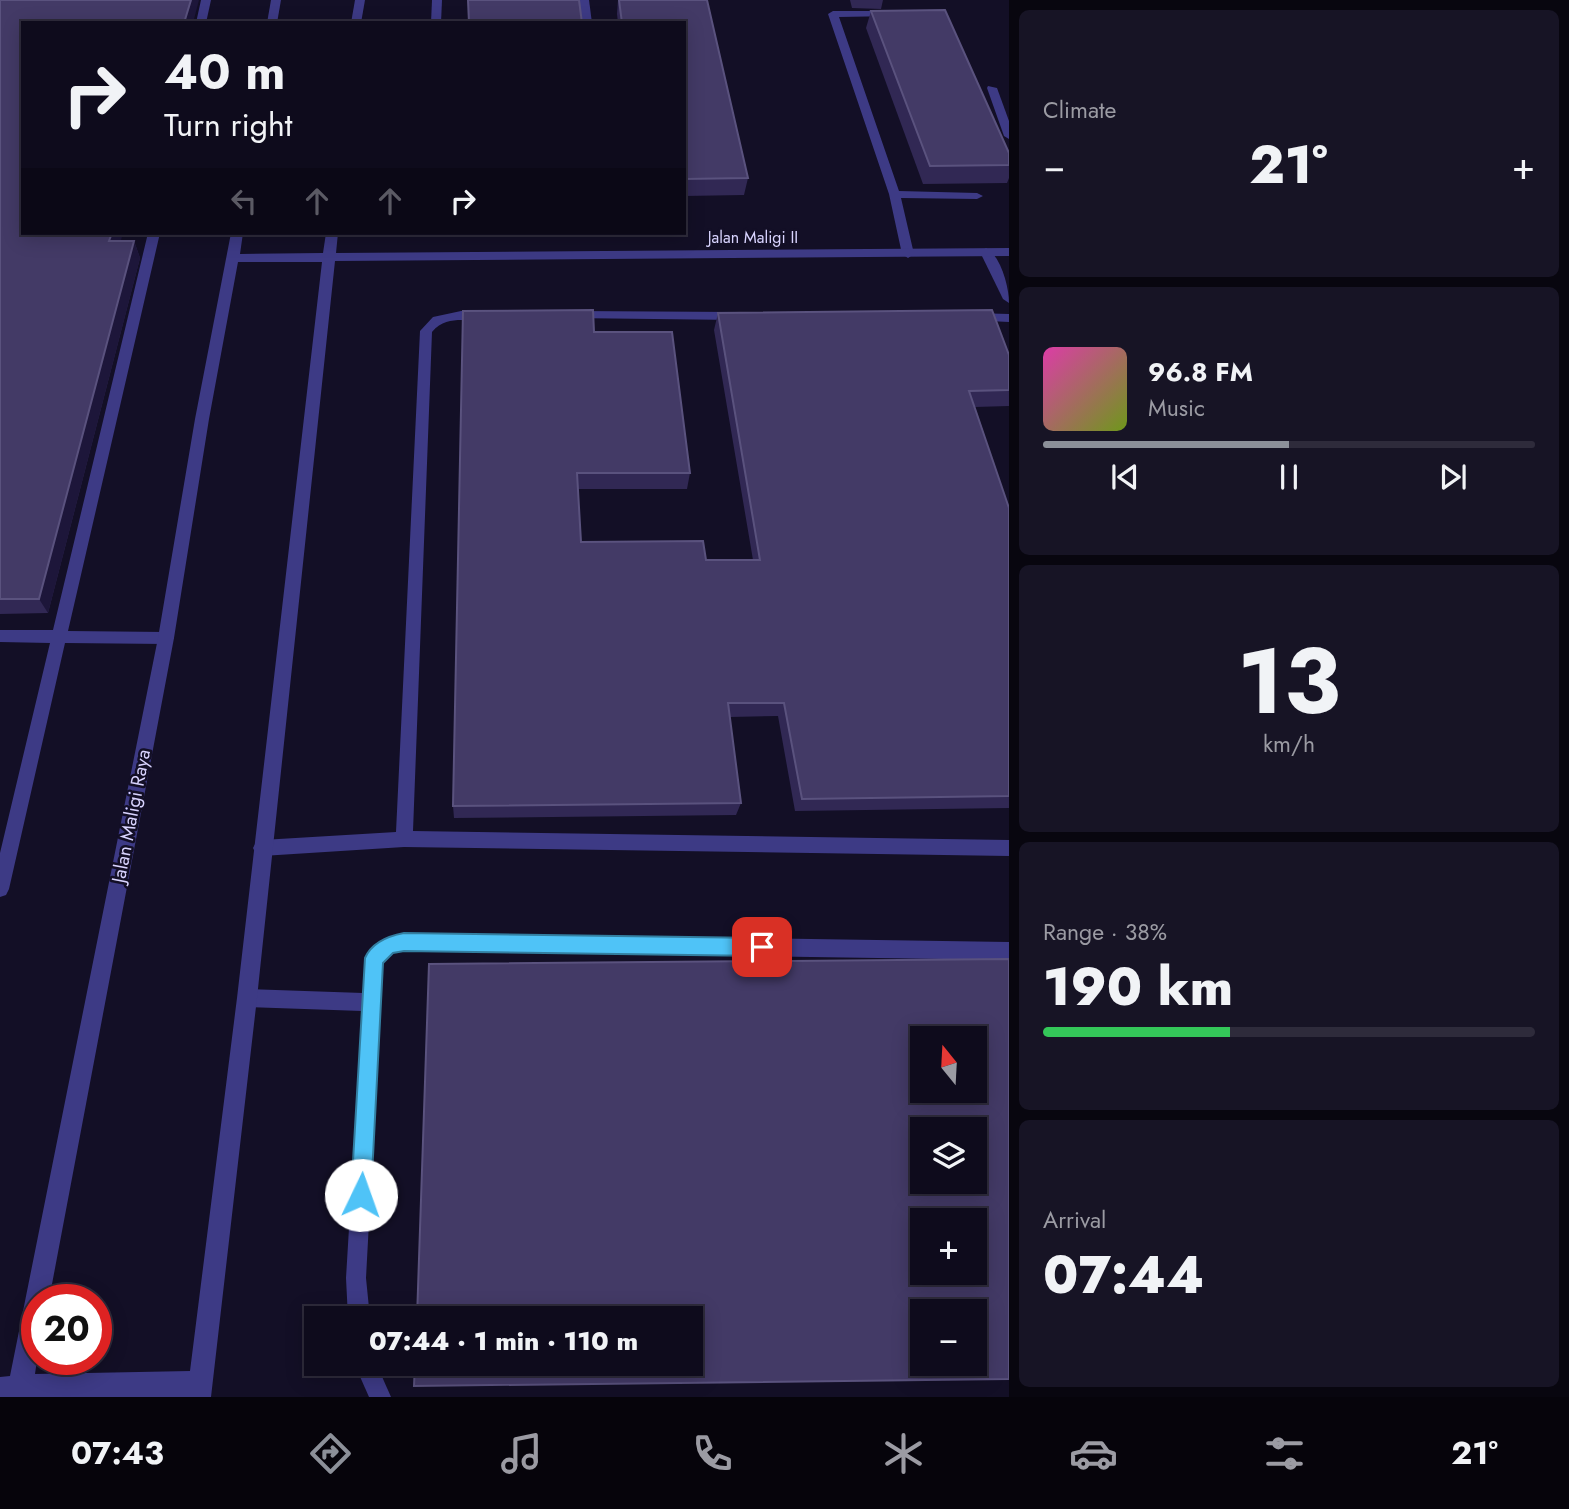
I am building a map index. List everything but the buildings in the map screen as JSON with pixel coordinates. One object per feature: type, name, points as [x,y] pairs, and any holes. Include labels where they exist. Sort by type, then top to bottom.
[{"type":"street","points":[[272,21],[276,0]]},
{"type":"street","points":[[356,21],[360,0]]},
{"type":"street","name":"Jalan Maligi Raya","points":[[12,1392],[166,638],[202,419],[237,235]]},
{"type":"street","points":[[12,1392],[74,1384],[199,1390],[247,998],[332,235]]},
{"type":"street","name":"Jalan Maligi II","points":[[233,258],[1009,252]]},
{"type":"lane","points":[[201,21],[206,0]]},
{"type":"lane","points":[[436,21],[437,0]]},
{"type":"lane","points":[[584,0],[587,21]]},
{"type":"lane","points":[[897,14],[833,15],[895,194],[908,254]]},
{"type":"lane","points":[[992,88],[1009,136]]},
{"type":"lane","points":[[895,194],[976,196]]},
{"type":"lane","points":[[0,889],[154,235]]},
{"type":"lane","points":[[986,252],[1009,299]]},
{"type":"lane","points":[[404,839],[426,331],[432,322],[447,316],[501,315]]},
{"type":"lane","points":[[557,315],[753,316]]},
{"type":"lane","points":[[962,317],[1009,318]]},
{"type":"lane","points":[[0,636],[166,638]]},
{"type":"lane","points":[[262,848],[404,839],[1009,848]]},
{"type":"lane","points":[[358,1306],[356,1278],[374,958],[389,945],[404,942],[1009,951]]},
{"type":"lane","points":[[247,998],[371,1002]]},
{"type":"lane","points":[[371,1376],[380,1397]]},
{"type":"route","points":[[361,1195],[374,958],[389,945],[404,942],[762,947]]}]
